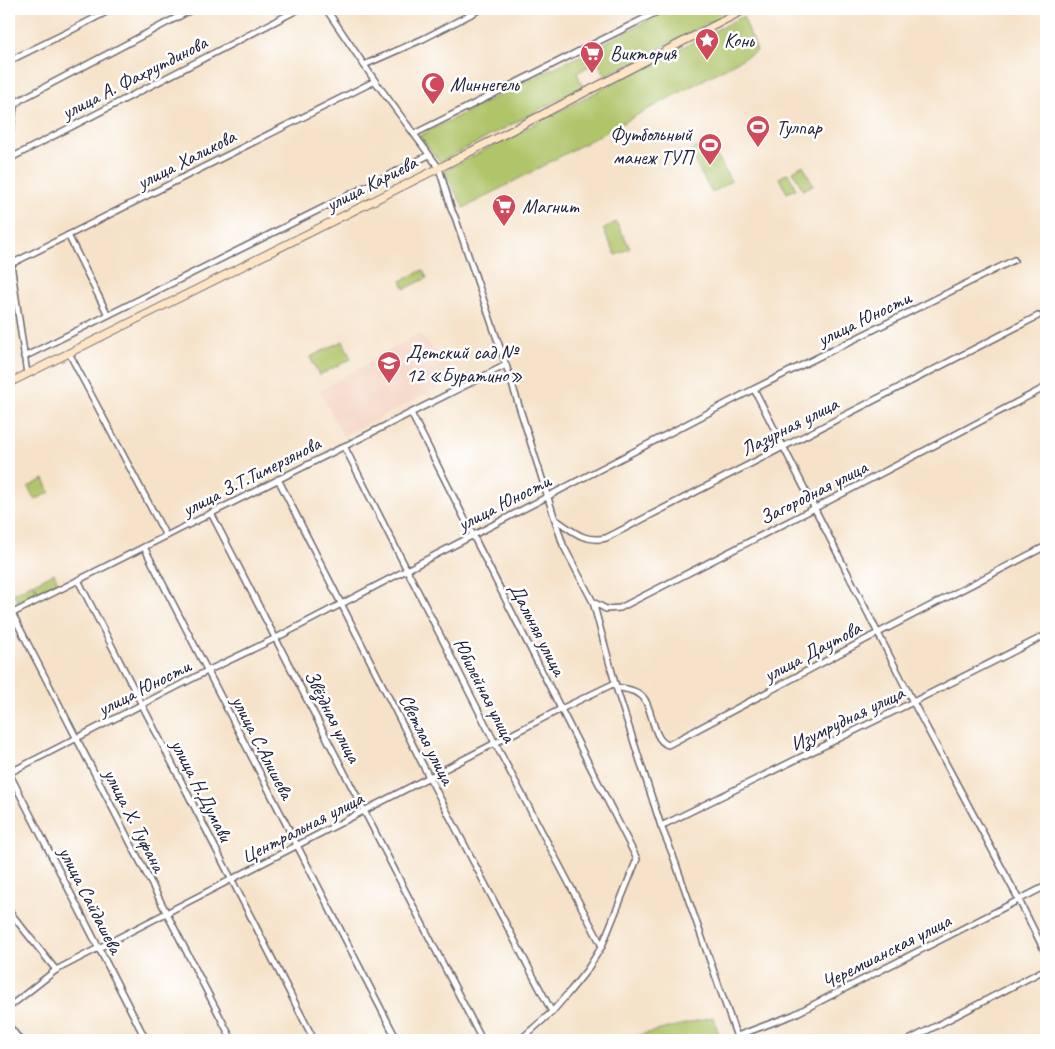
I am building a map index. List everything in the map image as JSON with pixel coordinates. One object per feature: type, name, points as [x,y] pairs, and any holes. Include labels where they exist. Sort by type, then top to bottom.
[{"type":"main road","name":"улица Кариева","points":[[9,383],[439,168],[746,9]]},
{"type":"street","points":[[9,61],[112,9]]},
{"type":"street","points":[[9,138],[14,107],[20,100],[193,9]]},
{"type":"street","name":"улица А. Фахрутдинова","points":[[9,159],[299,9]]},
{"type":"street","points":[[326,9],[375,81],[439,168],[452,211],[506,365],[563,546],[592,602],[661,826],[737,1038]]},
{"type":"street","points":[[364,65],[424,39],[481,9]]},
{"type":"street","points":[[414,134],[664,9]]},
{"type":"street","name":"улица Халикова","points":[[11,264],[375,81]]},
{"type":"street","points":[[24,357],[429,155]]},
{"type":"street","points":[[68,235],[108,315]]},
{"type":"street","points":[[9,250],[27,374]]},
{"type":"street","name":"улица Юности","points":[[9,773],[408,570],[754,389],[1014,260]]},
{"type":"street","name":"Лазурная улица","points":[[555,519],[588,539],[606,538],[1038,316]]},
{"type":"street","points":[[69,353],[166,536]]},
{"type":"street","name":"улица З.Т.Тимерзянова","points":[[10,614],[506,365]]},
{"type":"street","name":"Загородная улица","points":[[592,602],[606,610],[620,608],[1046,387]]},
{"type":"street","points":[[754,389],[913,702],[1046,954]]},
{"type":"street","name":"Дальняя улица","points":[[411,413],[637,859],[602,946]]},
{"type":"street","name":"Юбилейная улица","points":[[344,446],[602,946]]},
{"type":"street","name":"Светлая улица","points":[[278,480],[552,1012]]},
{"type":"street","name":"Звёздная улица","points":[[211,513],[482,1040]]},
{"type":"street","name":"улица Даутова","points":[[616,685],[636,692],[644,698],[661,742],[668,746],[878,633],[1046,546]]},
{"type":"street","name":"улица С.Алишева","points":[[144,547],[397,1040]]},
{"type":"street","name":"улица Н.Думави","points":[[78,580],[314,1040]]},
{"type":"street","name":"улица Х. Туфана","points":[[10,614],[232,1040]]},
{"type":"street","name":"Изумрудная улица","points":[[661,826],[1046,635]]},
{"type":"street","name":"Центральная улица","points":[[9,1007],[56,970],[561,709],[616,685]]},
{"type":"street","name":"улица Сайдашева","points":[[9,773],[146,1040]]},
{"type":"street","name":"Черемшанская улица","points":[[737,1038],[793,1015],[1046,886]]},
{"type":"street","points":[[9,911],[56,970]]},
{"type":"street","points":[[520,1040],[552,1012],[587,970],[602,946]]},
{"type":"street","points":[[909,1040],[1046,969]]},
{"type":"street","points":[[9,1026],[20,1040]]},
{"type":"shaded area","name":"Детский сад № 12 «Буратино»","points":[[419,333],[460,377],[343,436],[320,391]]},
{"type":"green space","points":[[669,9],[736,9],[606,76],[597,61],[577,73],[583,87],[440,162],[419,136],[582,55]]},
{"type":"green space","points":[[743,16],[757,51],[464,208],[444,171]]},
{"type":"green space","name":"Футбольный манеж ТУП","points":[[709,142],[731,181],[712,193],[689,151]]},
{"type":"green space","points":[[803,165],[813,185],[803,190],[793,171]]},
{"type":"green space","points":[[788,173],[796,189],[787,193],[779,178]]},
{"type":"green space","points":[[616,222],[630,248],[616,255],[603,229]]},
{"type":"green space","points":[[423,270],[427,278],[405,289],[401,281]]},
{"type":"green space","points":[[343,341],[351,359],[319,375],[310,357]]},
{"type":"green space","points":[[44,479],[50,492],[35,500],[28,487]]},
{"type":"green space","points":[[54,573],[58,582],[38,592],[34,583]]},
{"type":"green space","points":[[33,583],[37,592],[18,602],[14,593]]},
{"type":"green space","points":[[713,1017],[721,1040],[624,1040],[627,1038]]},
{"type":"place","name":"Конь","points":[[707,61]]},
{"type":"place","name":"Виктория","points":[[592,74]]},
{"type":"place","name":"Миннегель","points":[[433,105]]},
{"type":"place","name":"Тулпар","points":[[758,148]]},
{"type":"place","name":"Футбольный манеж ТУП","points":[[710,166]]},
{"type":"place","name":"Магнит","points":[[504,227]]},
{"type":"place","name":"Детский сад № 12 «Буратино»","points":[[389,384]]}]
